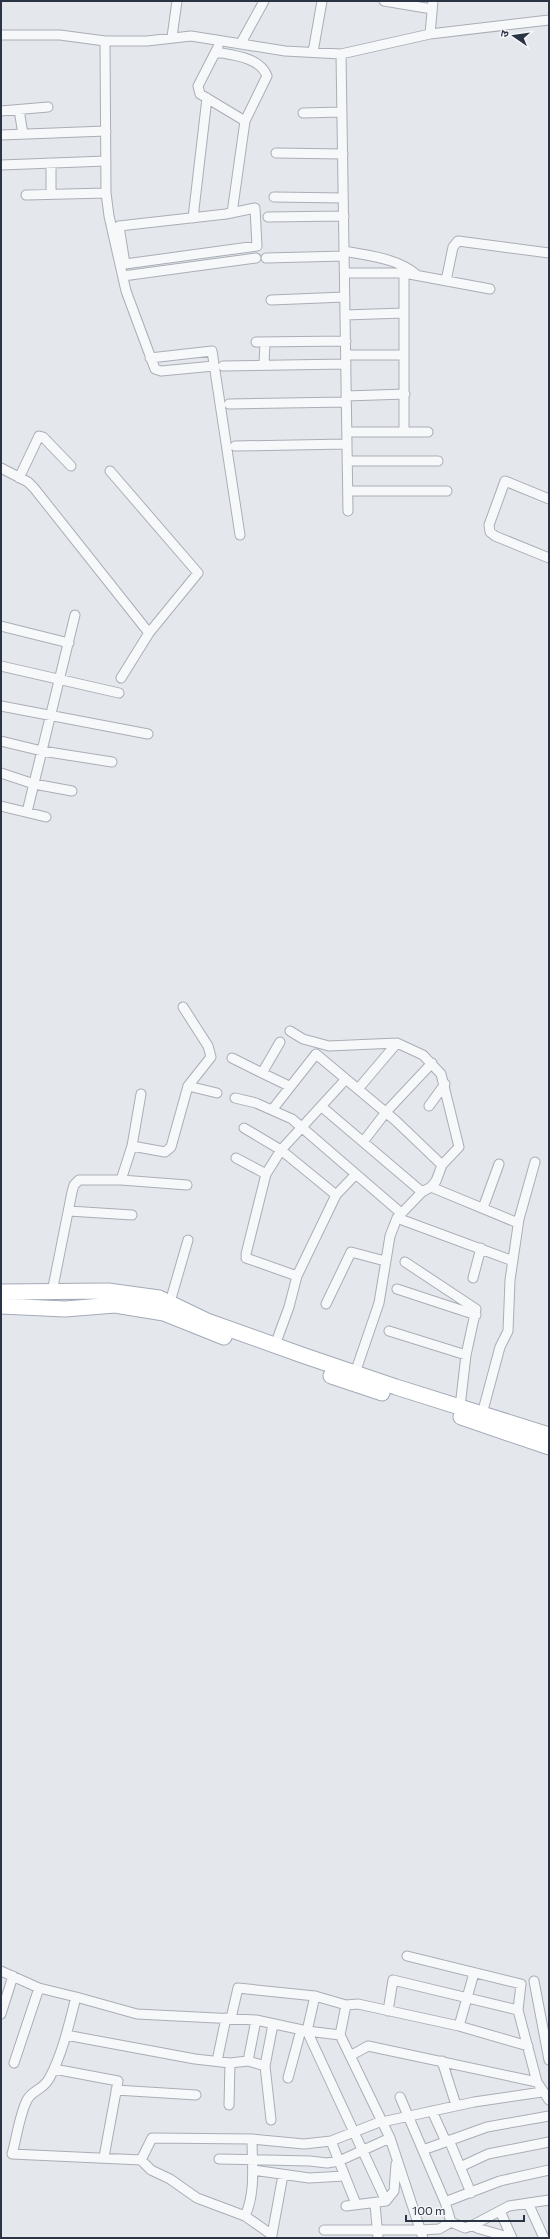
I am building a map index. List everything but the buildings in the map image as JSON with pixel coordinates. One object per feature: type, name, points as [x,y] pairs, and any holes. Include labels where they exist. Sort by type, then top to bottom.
[{"type":"main road","points":[[1,1292],[135,1293],[170,1302],[207,1321],[275,1346],[354,1384],[549,1447]]},
{"type":"main road","points":[[1,1306],[65,1309],[104,1304],[164,1313],[204,1330],[355,1374],[549,1435]]},
{"type":"street","points":[[172,37],[177,1]]},
{"type":"street","points":[[241,43],[264,1]]},
{"type":"street","points":[[314,52],[322,1]]},
{"type":"street","points":[[384,1],[432,5],[430,34]]},
{"type":"street","points":[[1,35],[60,35],[105,41],[147,41],[191,36],[241,43],[284,52],[341,54],[430,34],[549,20]]},
{"type":"street","points":[[222,40],[198,86],[200,94],[245,121]]},
{"type":"street","points":[[105,41],[106,193],[109,216],[123,276],[152,366],[158,371],[219,366],[346,360],[404,354]]},
{"type":"street","points":[[216,52],[245,58],[253,62],[267,76],[245,121],[232,213]]},
{"type":"street","points":[[341,54],[348,511]]},
{"type":"street","points":[[193,218],[207,98]]},
{"type":"street","points":[[1,111],[48,106]]},
{"type":"street","points":[[19,110],[23,134]]},
{"type":"street","points":[[303,112],[342,112]]},
{"type":"street","points":[[1,135],[106,131]]},
{"type":"street","points":[[276,153],[343,154]]},
{"type":"street","points":[[1,165],[106,161]]},
{"type":"street","points":[[51,163],[51,194]]},
{"type":"street","points":[[26,195],[106,193]]},
{"type":"street","points":[[274,198],[344,198]]},
{"type":"street","points":[[255,208],[258,246],[125,264],[119,226],[193,218],[232,213],[255,208]]},
{"type":"street","points":[[268,217],[344,216]]},
{"type":"street","points":[[446,280],[453,247],[458,242],[549,253]]},
{"type":"street","points":[[266,258],[344,253],[398,262],[408,267],[417,275]]},
{"type":"street","points":[[123,276],[256,258]]},
{"type":"street","points":[[345,273],[404,273],[490,288]]},
{"type":"street","points":[[404,273],[404,432]]},
{"type":"street","points":[[271,300],[345,297]]},
{"type":"street","points":[[345,315],[404,313]]},
{"type":"street","points":[[264,365],[260,342],[346,341]]},
{"type":"street","points":[[150,358],[210,350],[213,354],[219,366],[240,535]]},
{"type":"street","points":[[229,404],[346,399],[404,394]]},
{"type":"street","points":[[347,432],[428,432]]},
{"type":"street","points":[[19,478],[39,436],[43,437],[71,466]]},
{"type":"street","points":[[235,446],[347,444]]},
{"type":"street","points":[[347,461],[438,461]]},
{"type":"street","points":[[1,468],[34,488],[149,633]]},
{"type":"street","points":[[110,471],[198,573],[149,633],[120,678]]},
{"type":"street","points":[[549,499],[505,482],[489,525],[490,532],[495,536],[549,558]]},
{"type":"street","points":[[348,491],[447,491]]},
{"type":"street","points":[[27,812],[75,615]]},
{"type":"street","points":[[1,626],[68,642]]},
{"type":"street","points":[[1,666],[119,693]]},
{"type":"street","points":[[1,706],[148,734]]},
{"type":"street","points":[[1,741],[42,751],[112,762]]},
{"type":"street","points":[[1,773],[34,784],[72,791]]},
{"type":"street","points":[[1,806],[46,817]]},
{"type":"street","points":[[132,1146],[165,1152],[171,1147],[188,1086],[211,1057],[208,1046],[183,1007]]},
{"type":"street","points":[[290,1031],[303,1039],[329,1046],[397,1043],[423,1055],[442,1074],[459,1147],[442,1166],[436,1181],[431,1187],[422,1192],[399,1215],[390,1236],[379,1303],[355,1374]]},
{"type":"street","points":[[262,1073],[280,1042]]},
{"type":"street","points":[[358,1089],[397,1043]]},
{"type":"street","points":[[272,1110],[289,1086],[316,1054],[386,1112],[442,1166]]},
{"type":"street","points":[[232,1058],[289,1086]]},
{"type":"street","points":[[363,1142],[386,1112],[432,1063]]},
{"type":"street","points":[[297,1276],[246,1256],[266,1174],[281,1150],[303,1128],[346,1079]]},
{"type":"street","points":[[429,1106],[445,1084]]},
{"type":"street","points":[[188,1086],[217,1093]]},
{"type":"street","points":[[121,1180],[132,1146],[141,1094]]},
{"type":"street","points":[[235,1098],[256,1103],[292,1119],[356,1174],[399,1215],[512,1261]]},
{"type":"street","points":[[322,1107],[422,1192]]},
{"type":"street","points":[[244,1128],[281,1150],[336,1195]]},
{"type":"street","points":[[236,1158],[266,1174]]},
{"type":"street","points":[[482,1414],[500,1347],[508,1332],[510,1280],[518,1223],[535,1162]]},
{"type":"street","points":[[483,1208],[499,1164]]},
{"type":"street","points":[[275,1346],[289,1307],[297,1276],[336,1195],[356,1174]]},
{"type":"street","points":[[52,1292],[72,1192],[74,1185],[79,1180],[121,1180],[187,1185]]},
{"type":"street","points":[[431,1187],[518,1223]]},
{"type":"street","points":[[69,1211],[132,1216]]},
{"type":"street","points":[[170,1302],[188,1240]]},
{"type":"street","points":[[473,1278],[481,1248]]},
{"type":"street","points":[[326,1304],[351,1252],[385,1261]]},
{"type":"street","points":[[405,1262],[475,1308],[476,1315],[466,1355],[460,1407]]},
{"type":"street","points":[[397,1289],[476,1315]]},
{"type":"street","points":[[389,1331],[466,1355]]},
{"type":"street","points":[[407,1956],[521,1984],[518,2010],[537,2082],[542,2092],[549,2100]]},
{"type":"street","points":[[1,1971],[39,1988],[137,2014],[256,2020],[304,2031],[340,2035]]},
{"type":"street","points":[[459,2026],[474,1973]]},
{"type":"street","points":[[1,2014],[13,1976]]},
{"type":"street","points":[[388,2011],[393,1980],[518,2010]]},
{"type":"street","points":[[534,1981],[549,2060]]},
{"type":"street","points":[[14,2063],[39,1988]]},
{"type":"street","points":[[217,2061],[238,1988],[314,1996],[346,2005],[358,2004],[459,2026],[528,2046]]},
{"type":"street","points":[[288,2078],[314,1996]]},
{"type":"street","points":[[76,1997],[66,2035],[54,2068],[44,2087],[34,2091],[27,2100],[12,2154],[104,2157],[141,2160],[151,2170],[170,2179],[196,2198],[245,2216],[271,2236],[283,2174]]},
{"type":"street","points":[[346,2005],[340,2035],[390,2138],[422,2234]]},
{"type":"street","points":[[248,2061],[256,2020]]},
{"type":"street","points":[[271,2120],[265,2066],[273,2024]]},
{"type":"street","points":[[304,2031],[355,2132],[386,2201]]},
{"type":"street","points":[[66,2035],[217,2061],[230,2063],[248,2061],[265,2066]]},
{"type":"street","points":[[350,2056],[368,2046],[537,2082]]},
{"type":"street","points":[[442,2061],[456,2106]]},
{"type":"street","points":[[229,2104],[230,2063]]},
{"type":"street","points":[[54,2068],[118,2081],[104,2157]]},
{"type":"street","points":[[116,2090],[196,2094]]},
{"type":"street","points":[[141,2160],[152,2138],[252,2139],[304,2144],[331,2141],[382,2122],[456,2106],[542,2092]]},
{"type":"street","points":[[400,2097],[445,2202],[451,2222]]},
{"type":"street","points":[[432,2111],[448,2141],[471,2193]]},
{"type":"street","points":[[423,2150],[487,2127],[549,2116]]},
{"type":"street","points":[[219,2159],[252,2158],[328,2163],[339,2161],[390,2138]]},
{"type":"street","points":[[245,2216],[251,2204],[252,2139]]},
{"type":"street","points":[[331,2141],[356,2204]]},
{"type":"street","points":[[460,2167],[488,2154],[549,2142]]},
{"type":"street","points":[[346,2206],[356,2204],[376,2204],[386,2201],[394,2191],[397,2159]]},
{"type":"street","points":[[252,2170],[310,2178],[345,2176]]},
{"type":"street","points":[[445,2202],[500,2181],[549,2170]]},
{"type":"street","points":[[451,2222],[465,2228],[509,2206],[549,2200]]},
{"type":"street","points":[[528,2203],[544,2238]]},
{"type":"street","points":[[376,2204],[378,2234]]},
{"type":"street","points":[[500,2211],[512,2238]]},
{"type":"street","points":[[324,2230],[378,2234],[422,2234],[439,2229],[451,2222]]},
{"type":"street","points":[[473,2225],[478,2228],[512,2238]]}]
